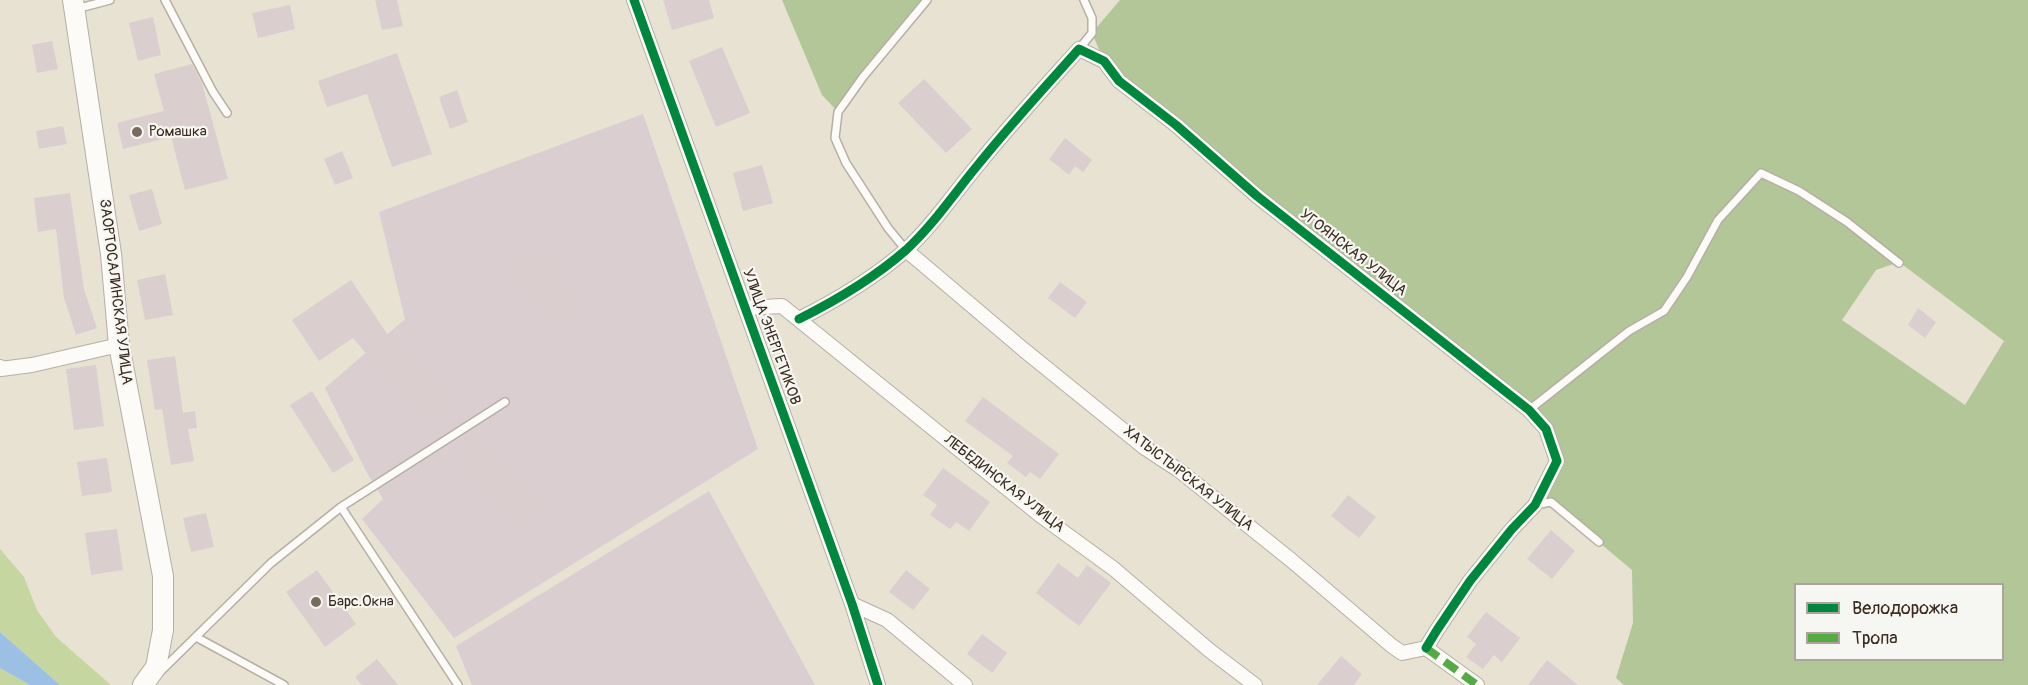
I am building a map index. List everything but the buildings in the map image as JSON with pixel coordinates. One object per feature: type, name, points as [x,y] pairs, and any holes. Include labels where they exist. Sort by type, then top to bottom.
[{"type":"street","name":"УЛИЦА ЭНЕРГЕТИКОВ","points":[[634,0],[852,604],[878,685]]},
{"type":"street","name":"ЗАОРТОСАЛИНСКАЯ УЛИЦА","points":[[75,5],[111,254],[119,345],[163,576],[163,630],[156,667],[145,685]]},
{"type":"street","points":[[799,319],[830,304],[879,272],[906,250],[932,224],[1001,136],[1078,49]]},
{"type":"street","name":"УГОЯНСКАЯ УЛИЦА","points":[[1078,49],[1104,60],[1119,81],[1176,125],[1257,196],[1529,410],[1546,429],[1557,461],[1535,505],[1512,529],[1470,581],[1426,648]]},
{"type":"street","name":"ХАТЫСТЫРСКАЯ УЛИЦА","points":[[906,250],[1024,350],[1145,448],[1180,471],[1291,560],[1392,646],[1402,653],[1426,648]]},
{"type":"street","name":"ЛЕБЕДИНСКАЯ УЛИЦА","points":[[745,308],[782,306],[1040,515],[1114,569],[1209,650],[1255,685]]},
{"type":"street","points":[[0,367],[1,369],[32,365],[119,345]]},
{"type":"street","points":[[852,604],[887,620],[964,685]]},
{"type":"street","points":[[1426,648],[1477,685]]},
{"type":"lane","points":[[75,5],[110,0]]},
{"type":"lane","points":[[165,0],[213,92],[227,113]]},
{"type":"lane","points":[[906,250],[888,228],[846,163],[835,138],[838,112],[863,76],[927,0]]},
{"type":"lane","points":[[1078,49],[1092,33],[1092,18],[1084,0]]},
{"type":"lane","points":[[1529,410],[1629,331],[1664,311],[1687,277],[1718,220],[1761,173],[1799,191],[1837,216],[1899,263]]},
{"type":"lane","points":[[145,685],[271,563],[341,507],[505,402]]},
{"type":"lane","points":[[1535,505],[1551,502],[1599,542]]},
{"type":"lane","points":[[341,507],[458,685]]},
{"type":"lane","points":[[196,637],[284,685]]},
{"type":"shaded area","points":[[643,114],[758,449],[454,638],[362,519],[383,499],[367,473],[325,388],[405,319],[379,212]]},
{"type":"shaded area","points":[[709,491],[815,685],[472,685],[456,646]]},
{"type":"green space","points":[[782,0],[927,0],[838,112],[822,95]]},
{"type":"green space","points":[[1120,0],[2028,0],[2028,685],[1624,685],[1616,678],[1633,623],[1632,570],[1551,502],[1535,505],[1557,461],[1545,429],[1104,61],[1092,33]],"holes":[[[1899,262],[2004,341],[1965,405],[1842,320],[1876,270]]]},
{"type":"green space","points":[[0,549],[24,577],[37,610],[56,637],[111,685],[60,685],[0,632]]},
{"type":"green space","points":[[0,668],[30,685],[0,685]]},
{"type":"water","points":[[0,632],[60,685],[30,685],[0,668]]},
{"type":"marked path","points":[[1426,648],[1477,685]]},
{"type":"cycle path","points":[[634,0],[852,604],[878,685]]},
{"type":"cycle path","points":[[799,319],[855,288],[906,250],[1079,49],[1104,61],[1119,81],[1176,125],[1257,196],[1529,410],[1546,429],[1557,461],[1535,505],[1512,529],[1470,581],[1426,648]]},
{"type":"place","name":"Ромашка","points":[[137,132]]},
{"type":"place","name":"Барс.Окна","points":[[316,602]]}]
